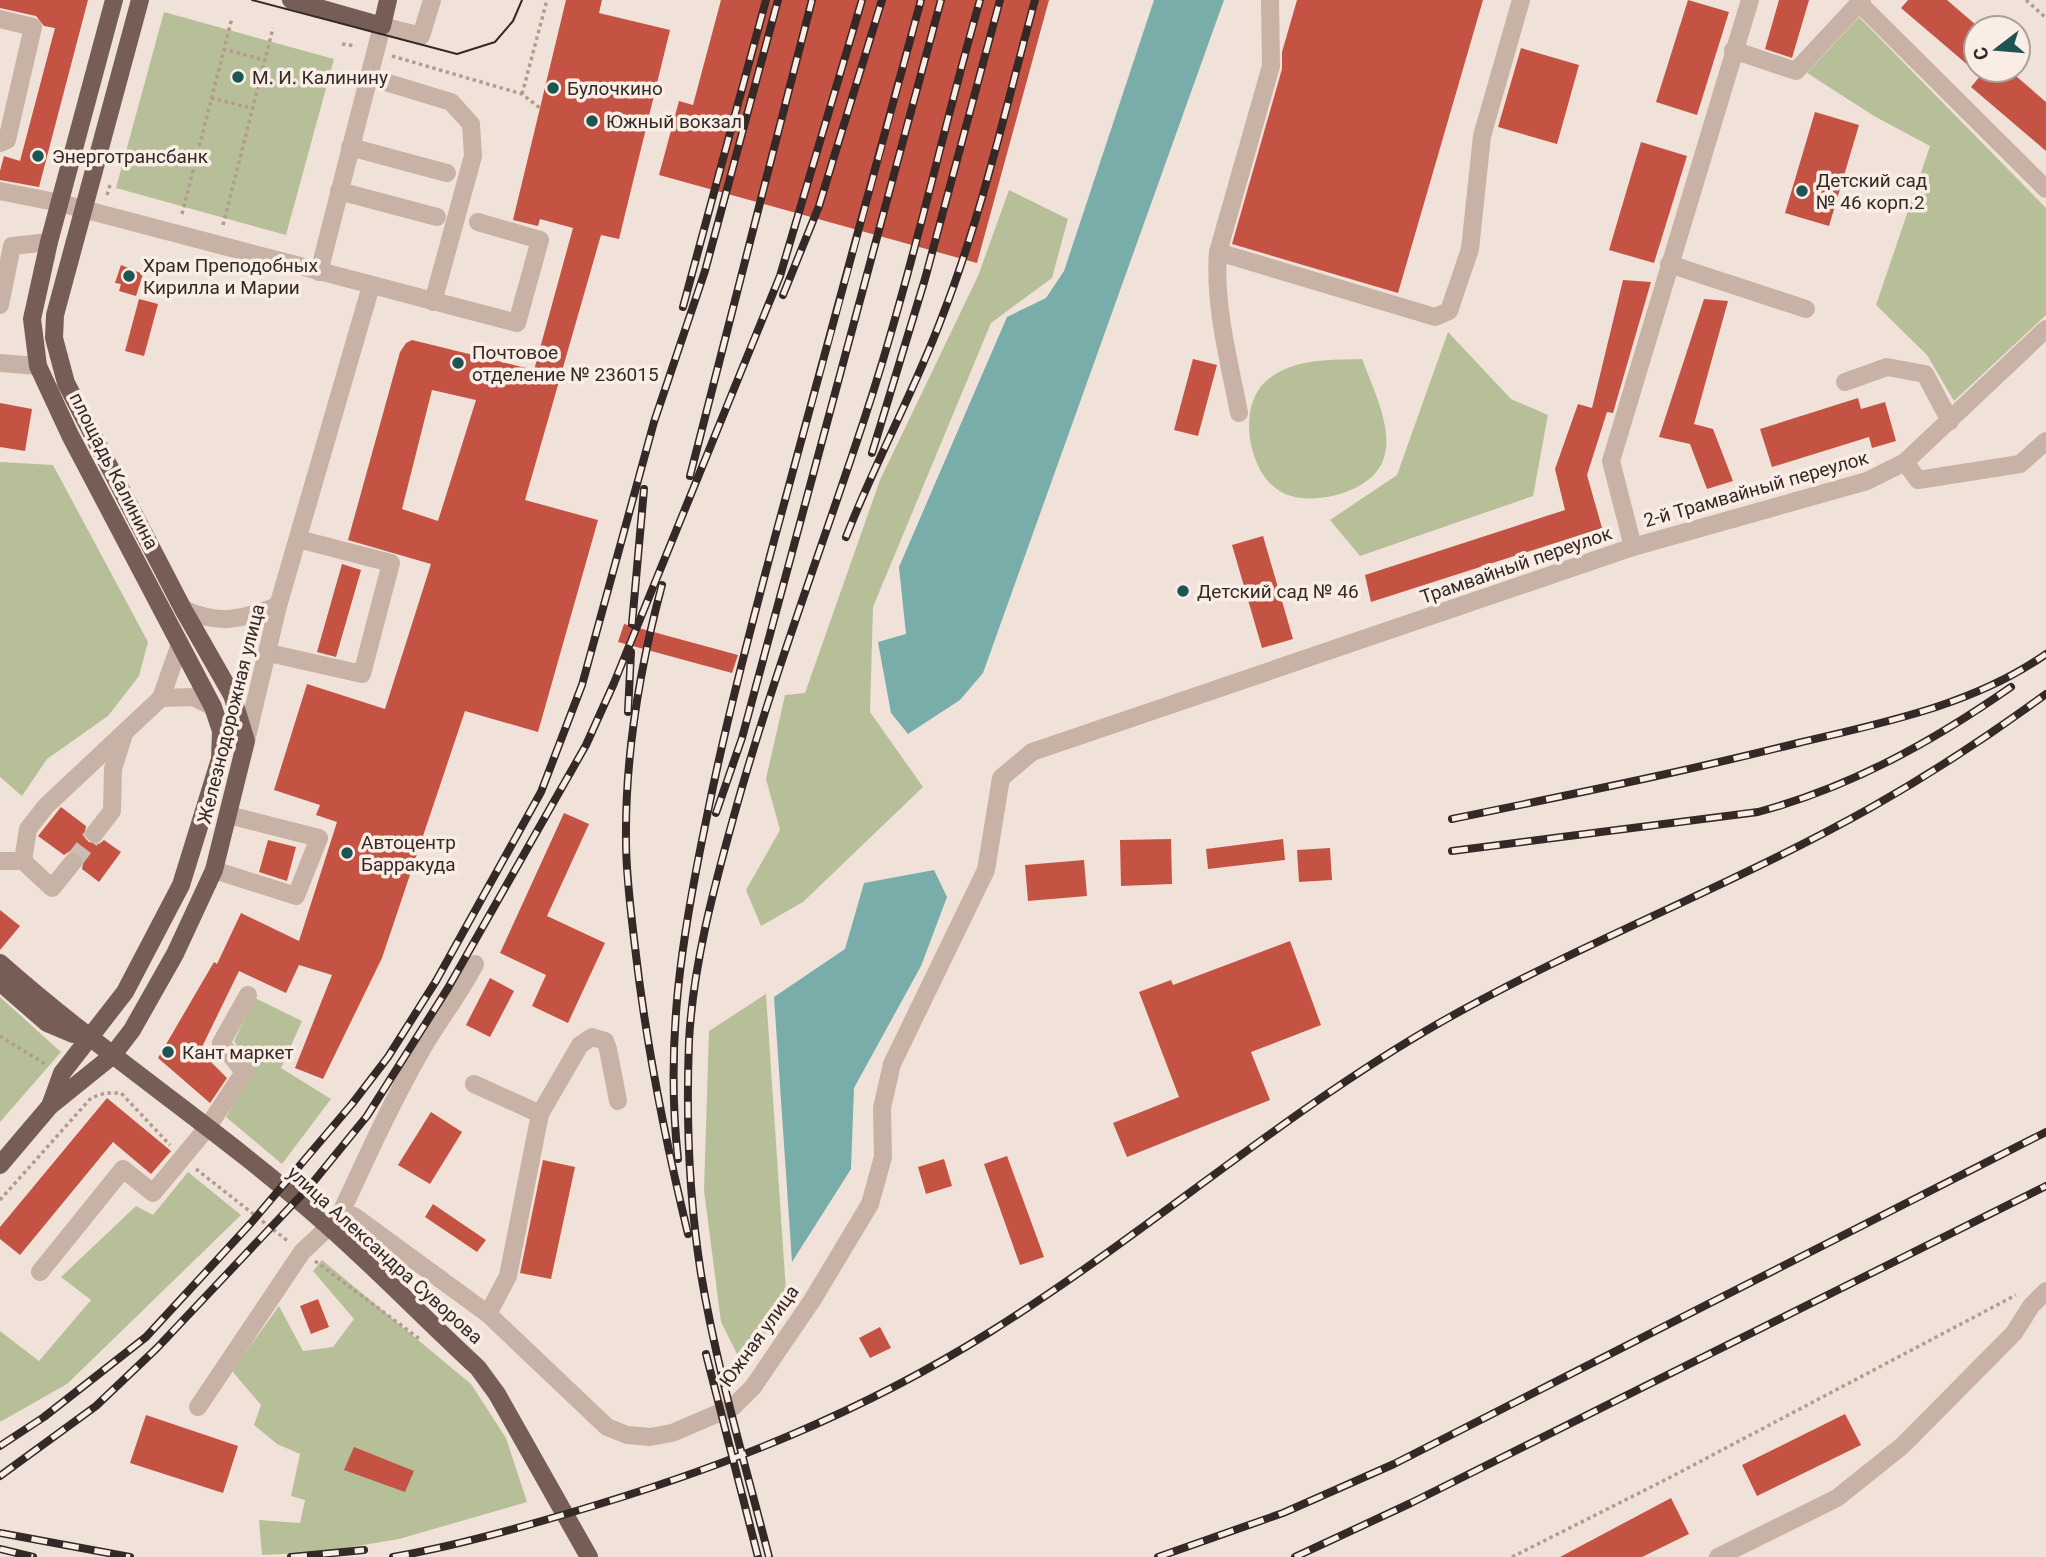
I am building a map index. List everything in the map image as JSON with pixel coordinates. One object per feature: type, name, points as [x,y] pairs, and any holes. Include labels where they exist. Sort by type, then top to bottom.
[{"type":"main road","name":"площадь Калинина","points":[[114,0],[49,242],[32,319],[38,366],[70,435],[213,708],[222,746]]},
{"type":"main road","name":"площадь Калинина","points":[[141,0],[55,316],[54,338],[66,383],[183,609],[232,695],[246,741]]},
{"type":"main road","points":[[291,0],[382,26],[388,0]]},
{"type":"main road","name":"Железнодорожная улица","points":[[0,1166],[50,1107],[113,1056],[132,1030],[175,954],[214,870],[246,741]]},
{"type":"main road","name":"Железнодорожная улица","points":[[50,1107],[62,1073],[125,992],[181,885],[194,850],[222,746]]},
{"type":"main road","points":[[0,963],[90,1039]]},
{"type":"main road","points":[[0,982],[47,1023],[90,1039]]},
{"type":"main road","name":"улица Александра Суворова","points":[[90,1039],[333,1221],[478,1368],[497,1394],[589,1557]]},
{"type":"street","points":[[319,272],[382,26],[421,36],[432,0]]},
{"type":"street","points":[[1239,413],[1220,316],[1216,279],[1218,252],[1271,66],[1268,8],[1270,0]]},
{"type":"street","points":[[1218,252],[1435,317],[1450,311],[1470,249],[1482,136],[1521,0]]},
{"type":"street","name":"Трамвайный переулок","points":[[1032,752],[1633,547],[1611,461],[1668,264],[1750,0]]},
{"type":"street","points":[[1733,50],[1796,71],[1860,1],[2046,189]]},
{"type":"street","points":[[0,19],[33,27],[7,140],[0,143]]},
{"type":"street","points":[[369,77],[451,102],[471,124],[473,156],[433,302]]},
{"type":"street","points":[[350,147],[447,173]]},
{"type":"street","points":[[0,191],[60,203],[517,323],[540,240],[478,222]]},
{"type":"street","points":[[339,191],[437,217]]},
{"type":"street","points":[[0,305],[12,246],[49,242]]},
{"type":"street","points":[[1668,264],[1806,309]]},
{"type":"street","name":"Железнодорожная улица","points":[[246,741],[278,606],[370,286]]},
{"type":"street","name":"2-й Трамвайный переулок","points":[[1633,547],[1867,481],[1905,462],[2046,329]]},
{"type":"street","points":[[0,363],[38,366]]},
{"type":"street","points":[[1845,382],[1887,367],[1925,374],[1950,421]]},
{"type":"street","points":[[1905,462],[1918,480],[2020,464],[2046,441]]},
{"type":"street","points":[[269,653],[362,674],[391,563],[298,539]]},
{"type":"street","points":[[183,609],[206,619],[234,620],[278,606]]},
{"type":"street","points":[[23,861],[28,829],[46,806],[123,737],[161,698],[180,644]]},
{"type":"street","points":[[161,698],[193,697],[213,708]]},
{"type":"street","points":[[95,833],[112,811],[113,769],[123,737]]},
{"type":"street","name":"Южная улица","points":[[333,1221],[354,1216],[370,1225],[488,1314],[607,1427],[627,1435],[650,1437],[672,1433],[708,1420],[733,1407],[753,1387],[813,1299],[870,1205],[883,1157],[882,1108],[892,1064],[986,870],[1001,778],[1032,752]]},
{"type":"street","points":[[214,870],[296,896],[319,838],[228,815]]},
{"type":"street","points":[[0,861],[23,861],[52,888],[73,862]]},
{"type":"street","points":[[198,1407],[302,1252],[333,1221],[388,1108],[427,1040],[457,999],[475,964]]},
{"type":"street","points":[[40,1272],[123,1169],[153,1193],[207,1128],[244,1072],[221,1043],[248,996]]},
{"type":"street","points":[[488,1314],[508,1276],[540,1114],[580,1045],[592,1037],[605,1041],[618,1101]]},
{"type":"street","points":[[474,1084],[540,1114]]},
{"type":"street","points":[[1718,1557],[1837,1498],[1902,1446],[2014,1333],[2031,1306],[2046,1292]]},
{"type":"path","points":[[522,94],[547,0]]},
{"type":"path","points":[[2026,0],[2046,18]]},
{"type":"path","points":[[182,214],[232,18]]},
{"type":"path","points":[[223,225],[273,27]]},
{"type":"path","points":[[342,44],[356,46]]},
{"type":"path","points":[[223,49],[264,60]]},
{"type":"path","points":[[392,56],[522,94],[540,108]]},
{"type":"path","points":[[211,98],[252,108]]},
{"type":"path","points":[[0,1036],[45,1064]]},
{"type":"path","points":[[0,1200],[90,1098]]},
{"type":"path","points":[[1512,1557],[2021,1293]]},
{"type":"green space","points":[[164,12],[334,59],[286,235],[116,188]]},
{"type":"green space","points":[[1859,17],[2046,208],[2046,315],[1954,401],[1927,355],[1876,305],[1930,146],[1874,116],[1807,73]]},
{"type":"green space","points":[[1009,190],[1068,219],[1052,278],[991,323],[873,607],[870,712],[923,787],[803,902],[761,926],[746,890],[780,830],[766,779],[785,695],[805,693],[880,480],[978,276]]},
{"type":"green space","points":[[1448,332],[1511,399],[1548,415],[1533,496],[1360,556],[1330,520],[1397,475]]},
{"type":"green space","points":[[1362,359],[1383,417],[1386,436],[1385,453],[1379,469],[1365,482],[1336,495],[1307,498],[1285,494],[1273,486],[1255,459],[1249,425],[1256,394],[1275,374],[1298,364]]},
{"type":"green space","points":[[0,462],[53,465],[148,642],[139,676],[108,716],[47,759],[22,796],[0,777]]},
{"type":"green space","points":[[766,994],[787,1306],[742,1364],[721,1322],[704,1190],[709,1031]]},
{"type":"green space","points":[[0,997],[61,1052],[0,1122]]},
{"type":"green space","points":[[255,998],[302,1021],[281,1068],[331,1099],[282,1164],[226,1117],[253,1070],[234,1041]]},
{"type":"green space","points":[[188,1172],[241,1215],[67,1384],[0,1422],[0,1331],[39,1361],[91,1300],[61,1277],[136,1206],[153,1215]]},
{"type":"green space","points":[[322,1260],[471,1384],[506,1438],[527,1502],[399,1539],[322,1552],[262,1555],[259,1520],[300,1523],[305,1500],[291,1496],[300,1454],[277,1444],[254,1425],[261,1405],[232,1371],[279,1306],[303,1351],[333,1347],[354,1319],[313,1271]]},
{"type":"water","points":[[1154,0],[1224,0],[983,673],[960,700],[908,734],[891,713],[878,642],[906,634],[899,567],[1007,317],[1046,298],[1064,271]]},
{"type":"water","points":[[934,870],[947,897],[921,966],[854,1088],[851,1169],[792,1262],[774,997],[845,949],[864,883]]},
{"type":"building","points":[[0,0],[88,0],[39,187],[0,180],[0,171],[4,156],[20,161],[55,28],[44,26],[36,16],[0,8]]},
{"type":"building","points":[[566,0],[602,0],[599,13],[670,30],[619,239],[601,235],[525,500],[598,520],[538,732],[465,711],[382,958],[323,1079],[295,1068],[332,975],[299,965],[286,993],[239,971],[200,1051],[227,1078],[210,1103],[158,1058],[214,962],[217,964],[241,913],[299,941],[337,822],[316,815],[320,805],[274,790],[307,684],[385,709],[431,564],[348,540],[400,352],[406,343],[412,340],[534,370],[573,228],[540,219],[538,226],[513,220]],"holes":[[[432,390],[476,400],[438,521],[402,509]]]},
{"type":"building","points":[[721,0],[1049,0],[977,263],[659,175],[679,101],[693,105]]},
{"type":"building","points":[[1297,0],[1483,0],[1398,293],[1232,244],[1282,69],[1282,52]]},
{"type":"building","points":[[1688,0],[1729,12],[1697,115],[1656,102]]},
{"type":"building","points":[[1779,0],[1809,0],[1792,58],[1765,49]]},
{"type":"building","points":[[1908,0],[1947,0],[1963,14],[1962,60],[1901,8]]},
{"type":"building","points":[[1521,48],[1579,65],[1557,144],[1498,127]]},
{"type":"building","points":[[1973,84],[2025,84],[2046,102],[2046,151],[1971,87]]},
{"type":"building","points":[[1815,112],[1859,125],[1829,226],[1785,213]]},
{"type":"building","points":[[1641,142],[1687,156],[1654,263],[1609,250]]},
{"type":"building","points":[[121,265],[143,274],[136,296],[119,291],[121,284],[115,283]]},
{"type":"building","points":[[1623,280],[1651,282],[1613,413],[1607,412],[1587,475],[1602,528],[1371,602],[1365,575],[1565,510],[1555,469],[1578,404],[1592,408]]},
{"type":"building","points":[[139,299],[158,304],[144,356],[125,351]]},
{"type":"building","points":[[1704,299],[1728,301],[1694,424],[1713,429],[1733,481],[1707,489],[1690,444],[1659,437]]},
{"type":"building","points":[[1193,359],[1217,365],[1198,436],[1174,430]]},
{"type":"building","points":[[1858,398],[1861,409],[1885,402],[1896,441],[1872,448],[1869,437],[1772,467],[1760,429]]},
{"type":"building","points":[[0,403],[32,409],[25,451],[0,447]]},
{"type":"building","points":[[1263,536],[1293,639],[1262,648],[1232,545]]},
{"type":"building","points":[[342,564],[361,570],[336,657],[317,652]]},
{"type":"building","points":[[624,624],[738,655],[732,673],[618,642]]},
{"type":"building","points":[[61,807],[86,826],[84,837],[89,842],[99,844],[104,840],[121,852],[99,882],[82,869],[84,859],[80,853],[70,851],[64,855],[38,836]]},
{"type":"building","points":[[564,813],[589,824],[547,916],[605,943],[568,1023],[532,1006],[546,975],[500,953]]},
{"type":"building","points":[[1171,839],[1172,884],[1121,886],[1120,840]]},
{"type":"building","points":[[1283,839],[1285,860],[1208,869],[1206,849]]},
{"type":"building","points":[[268,840],[296,847],[287,881],[259,872]]},
{"type":"building","points":[[1330,848],[1332,880],[1299,882],[1297,850]]},
{"type":"building","points":[[1084,860],[1087,896],[1028,901],[1025,865]]},
{"type":"building","points":[[0,910],[20,926],[0,950]]},
{"type":"building","points":[[1290,941],[1321,1025],[1251,1052],[1270,1100],[1127,1157],[1113,1123],[1179,1097],[1139,992],[1171,980],[1173,985]]},
{"type":"building","points":[[490,978],[514,991],[490,1037],[466,1025]]},
{"type":"building","points":[[107,1098],[171,1151],[151,1174],[113,1142],[20,1255],[0,1239],[0,1227]]},
{"type":"building","points":[[431,1112],[462,1132],[430,1184],[398,1165]]},
{"type":"building","points":[[1007,1156],[1044,1257],[1020,1265],[984,1164]]},
{"type":"building","points":[[944,1159],[952,1186],[926,1194],[918,1167]]},
{"type":"building","points":[[543,1160],[575,1167],[551,1279],[520,1273]]},
{"type":"building","points":[[433,1204],[486,1240],[477,1252],[425,1217]]},
{"type":"building","points":[[318,1299],[329,1327],[311,1334],[300,1306]]},
{"type":"building","points":[[880,1327],[891,1348],[870,1358],[859,1338]]},
{"type":"building","points":[[1845,1414],[1861,1445],[1757,1496],[1742,1465]]},
{"type":"building","points":[[146,1415],[238,1446],[223,1493],[130,1463]]},
{"type":"building","points":[[354,1447],[414,1471],[405,1492],[344,1470]]},
{"type":"building","points":[[1671,1498],[1689,1534],[1642,1557],[1560,1557]]},
{"type":"tunnel","points":[[73,862],[95,833]]},
{"type":"tram line","points":[[252,0],[457,54],[495,42],[513,21],[522,0]]},
{"type":"railway","points":[[683,307],[766,0]]},
{"type":"railway","points":[[0,1446],[44,1417],[146,1337],[251,1223],[352,1104],[388,1057],[436,981],[541,792],[582,685],[654,422],[705,271],[778,0]]},
{"type":"railway","points":[[690,476],[812,0]]},
{"type":"railway","points":[[0,1476],[96,1406],[157,1348],[310,1186],[367,1116],[448,988],[586,745],[614,683],[780,276],[862,0]]},
{"type":"railway","points":[[783,295],[819,206],[882,0]]},
{"type":"railway","points":[[678,1159],[674,1115],[678,988],[697,864],[713,785],[766,572],[921,0]]},
{"type":"railway","points":[[716,813],[742,738],[941,0]]},
{"type":"railway","points":[[769,1557],[715,1346],[701,1274],[689,1158],[691,1013],[711,901],[747,769],[881,368],[980,0]]},
{"type":"railway","points":[[872,453],[925,279],[1000,0]]},
{"type":"railway","points":[[846,537],[931,345],[956,278],[993,160],[1035,0]]},
{"type":"railway","points":[[632,624],[644,489]]},
{"type":"railway","points":[[662,585],[635,712],[628,777],[626,854],[639,983],[664,1127],[688,1234]]},
{"type":"railway","points":[[628,712],[631,652]]},
{"type":"railway","points":[[1452,819],[1755,754],[1894,719],[1989,687],[2046,654]]},
{"type":"railway","points":[[1452,851],[1758,812],[1826,790],[1890,761],[2011,687]]},
{"type":"railway","points":[[393,1557],[508,1531],[684,1476],[789,1436],[891,1388],[990,1332],[1047,1295],[1269,1134],[1382,1057],[1441,1022],[1547,966],[1819,836],[1917,781],[2046,694]]},
{"type":"railway","points":[[1158,1557],[1283,1513],[1394,1464],[2046,1132]]},
{"type":"railway","points":[[1295,1557],[1411,1503],[2046,1186]]},
{"type":"railway","points":[[706,1354],[758,1557]]},
{"type":"railway","points":[[0,1533],[130,1557]]},
{"type":"railway","points":[[0,1549],[33,1557]]},
{"type":"railway","points":[[291,1557],[364,1550]]},
{"type":"place","name":"М. И. Калинину","points":[[238,77]]},
{"type":"place","name":"Булочкино","points":[[553,88]]},
{"type":"place","name":"Южный вокзал","points":[[592,121]]},
{"type":"place","name":"Энерготрансбанк","points":[[38,156]]},
{"type":"place","name":"Детский сад № 46 корп.2","points":[[1802,191]]},
{"type":"place","name":"Храм Преподобных Кирилла и Марии","points":[[129,276]]},
{"type":"place","name":"Почтовое отделение № 236015","points":[[458,363]]},
{"type":"place","name":"Детский сад № 46","points":[[1183,591]]},
{"type":"place","name":"Автоцентр Барракуда","points":[[347,853]]},
{"type":"place","name":"Кант маркет","points":[[168,1052]]}]
